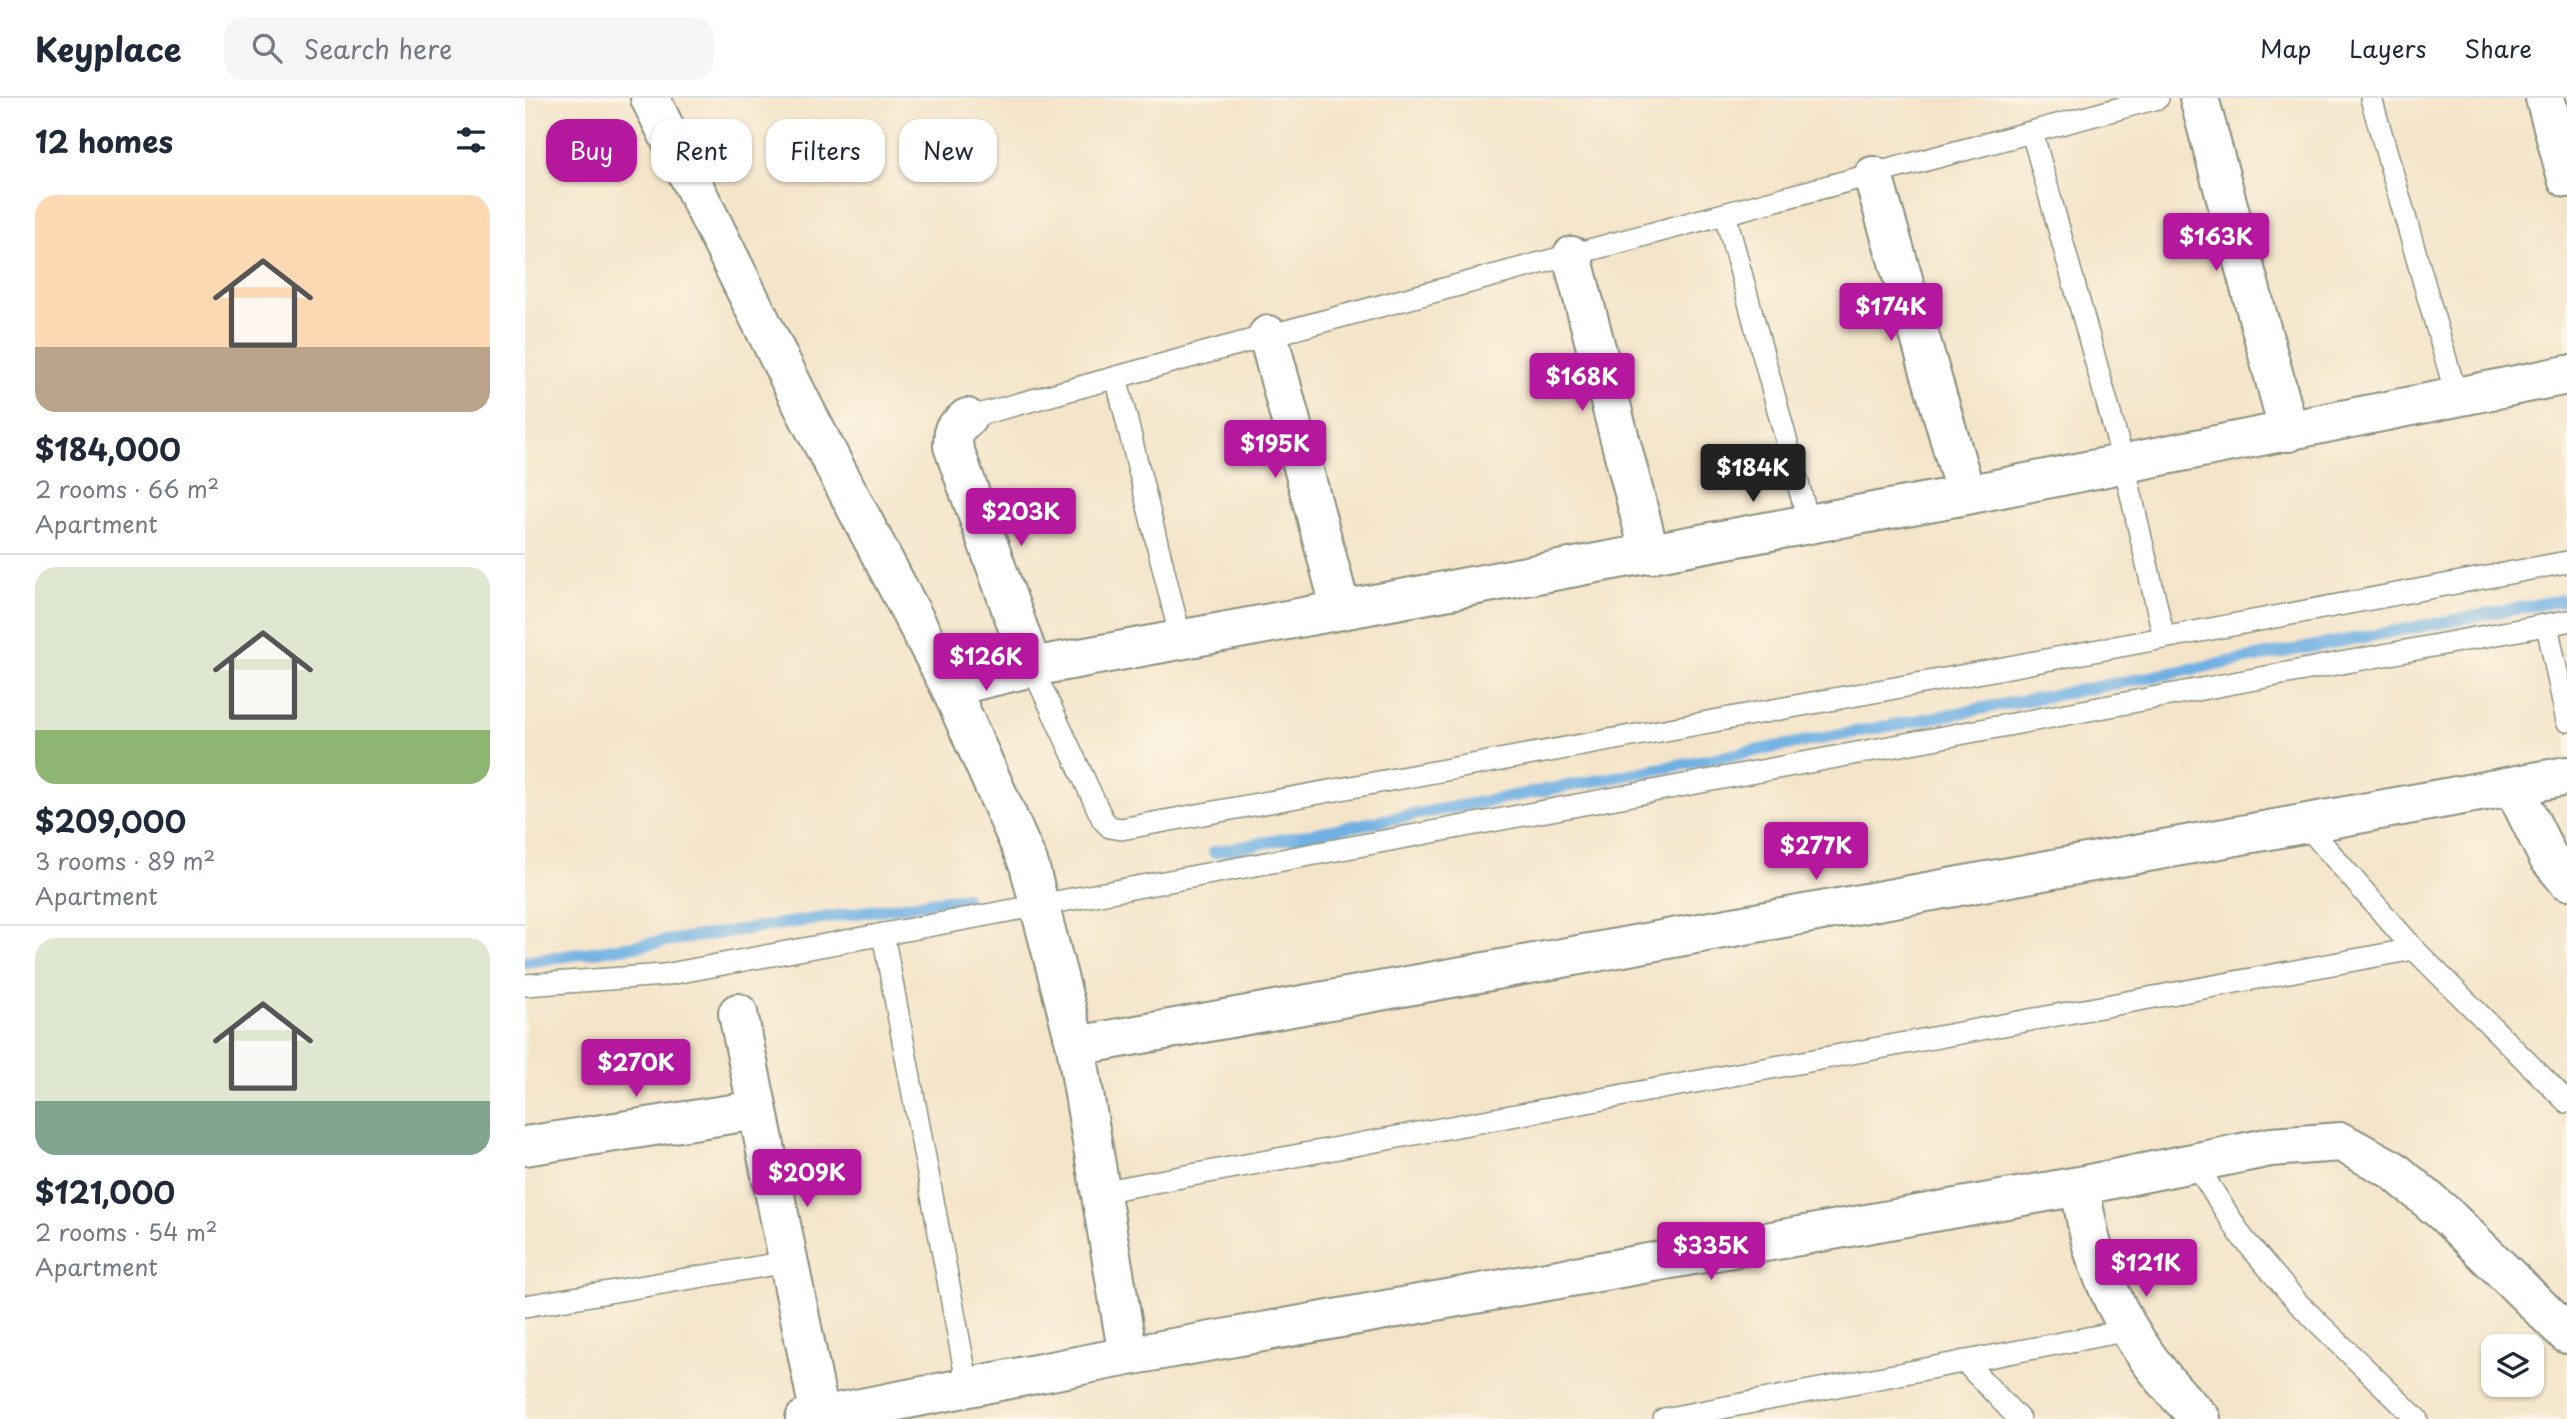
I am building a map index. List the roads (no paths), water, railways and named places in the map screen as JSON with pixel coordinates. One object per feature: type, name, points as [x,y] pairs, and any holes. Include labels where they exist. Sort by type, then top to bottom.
[{"type":"street","points":[[650,98],[806,412],[950,687],[1029,865],[1076,1046],[1128,1356]]},
{"type":"street","points":[[2199,98],[2290,432]]},
{"type":"street","points":[[2545,98],[2567,178]]},
{"type":"street","points":[[1873,176],[1966,495]]},
{"type":"street","points":[[1572,256],[1650,554]]},
{"type":"street","points":[[1268,334],[1341,610]]},
{"type":"street","points":[[950,687],[1032,667],[1966,495],[2567,375]]},
{"type":"street","points":[[967,418],[954,430],[953,446],[1032,667]]},
{"type":"street","points":[[1076,1046],[2567,776]]},
{"type":"street","points":[[2512,786],[2549,857],[2567,880]]},
{"type":"street","points":[[738,1013],[788,1262],[813,1418],[1128,1356],[2079,1186],[2271,1147],[2341,1142],[2404,1178],[2445,1214],[2567,1334]]},
{"type":"street","points":[[525,1146],[757,1110]]},
{"type":"street","points":[[2079,1186],[2093,1247],[2115,1306],[2142,1352],[2201,1419]]},
{"type":"lane","points":[[967,418],[1268,334],[1572,256],[2158,98]]},
{"type":"lane","points":[[2371,98],[2457,398]]},
{"type":"lane","points":[[2032,132],[2124,464],[2164,638]]},
{"type":"lane","points":[[1725,214],[1809,524]]},
{"type":"lane","points":[[1116,377],[1181,640]]},
{"type":"lane","points":[[1032,667],[1103,820],[1111,827],[1121,829],[2567,562]]},
{"type":"lane","points":[[525,985],[664,975],[2557,623],[2567,721]]},
{"type":"lane","points":[[2305,824],[2414,949],[2567,1102]]},
{"type":"lane","points":[[883,934],[968,1387]]},
{"type":"lane","points":[[1100,1192],[2414,949]]},
{"type":"lane","points":[[2195,1163],[2242,1237],[2298,1303],[2417,1419]]},
{"type":"lane","points":[[525,1306],[788,1262]]},
{"type":"lane","points":[[1664,1419],[2129,1330]]},
{"type":"lane","points":[[1964,1361],[2019,1419]]},
{"type":"waterway","points":[[1214,852],[2567,599]]},
{"type":"waterway","points":[[525,962],[965,897]]}]
